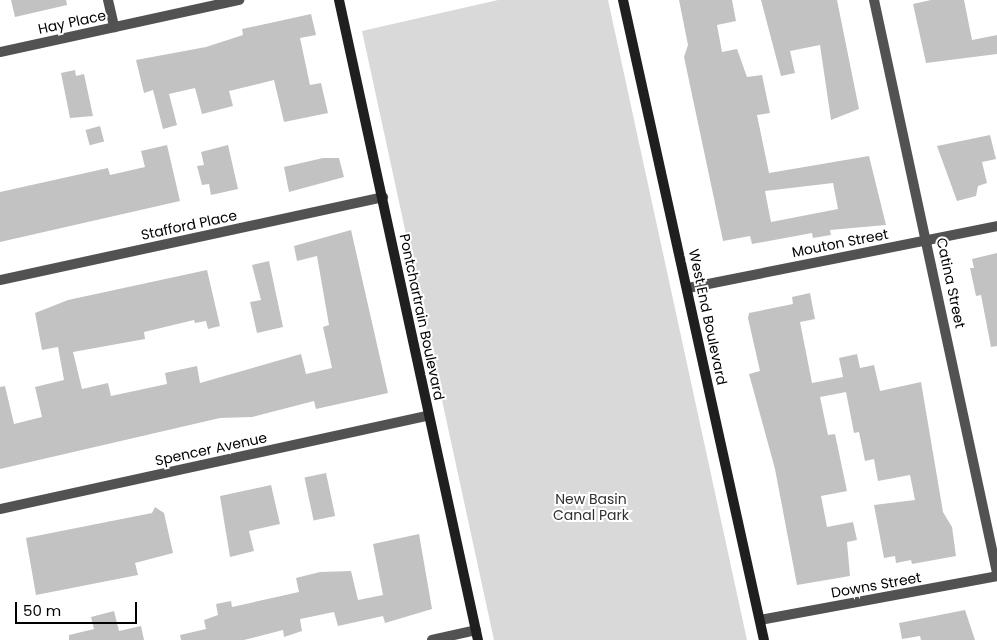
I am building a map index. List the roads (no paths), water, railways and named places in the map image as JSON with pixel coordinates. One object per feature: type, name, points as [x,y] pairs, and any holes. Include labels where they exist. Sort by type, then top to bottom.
[{"type":"main road","name":"Pontchartrain Boulevard","points":[[339,0],[477,635]]},
{"type":"main road","name":"West End Boulevard","points":[[623,0],[688,288],[764,640]]},
{"type":"street","points":[[108,0],[114,27]]},
{"type":"street","name":"Hay Place","points":[[0,52],[238,0]]},
{"type":"street","name":"Catina Street","points":[[874,0],[928,239],[997,575]]},
{"type":"street","name":"Stafford Place","points":[[0,280],[383,198]]},
{"type":"street","name":"Mouton Street","points":[[688,288],[997,226]]},
{"type":"street","name":"Spencer Avenue","points":[[0,509],[428,416]]},
{"type":"street","name":"Downs Street","points":[[760,620],[997,575]]},
{"type":"street","points":[[432,640],[477,635]]},
{"type":"park label","name":"New Basin Canal Park","points":[[591,508]]}]
